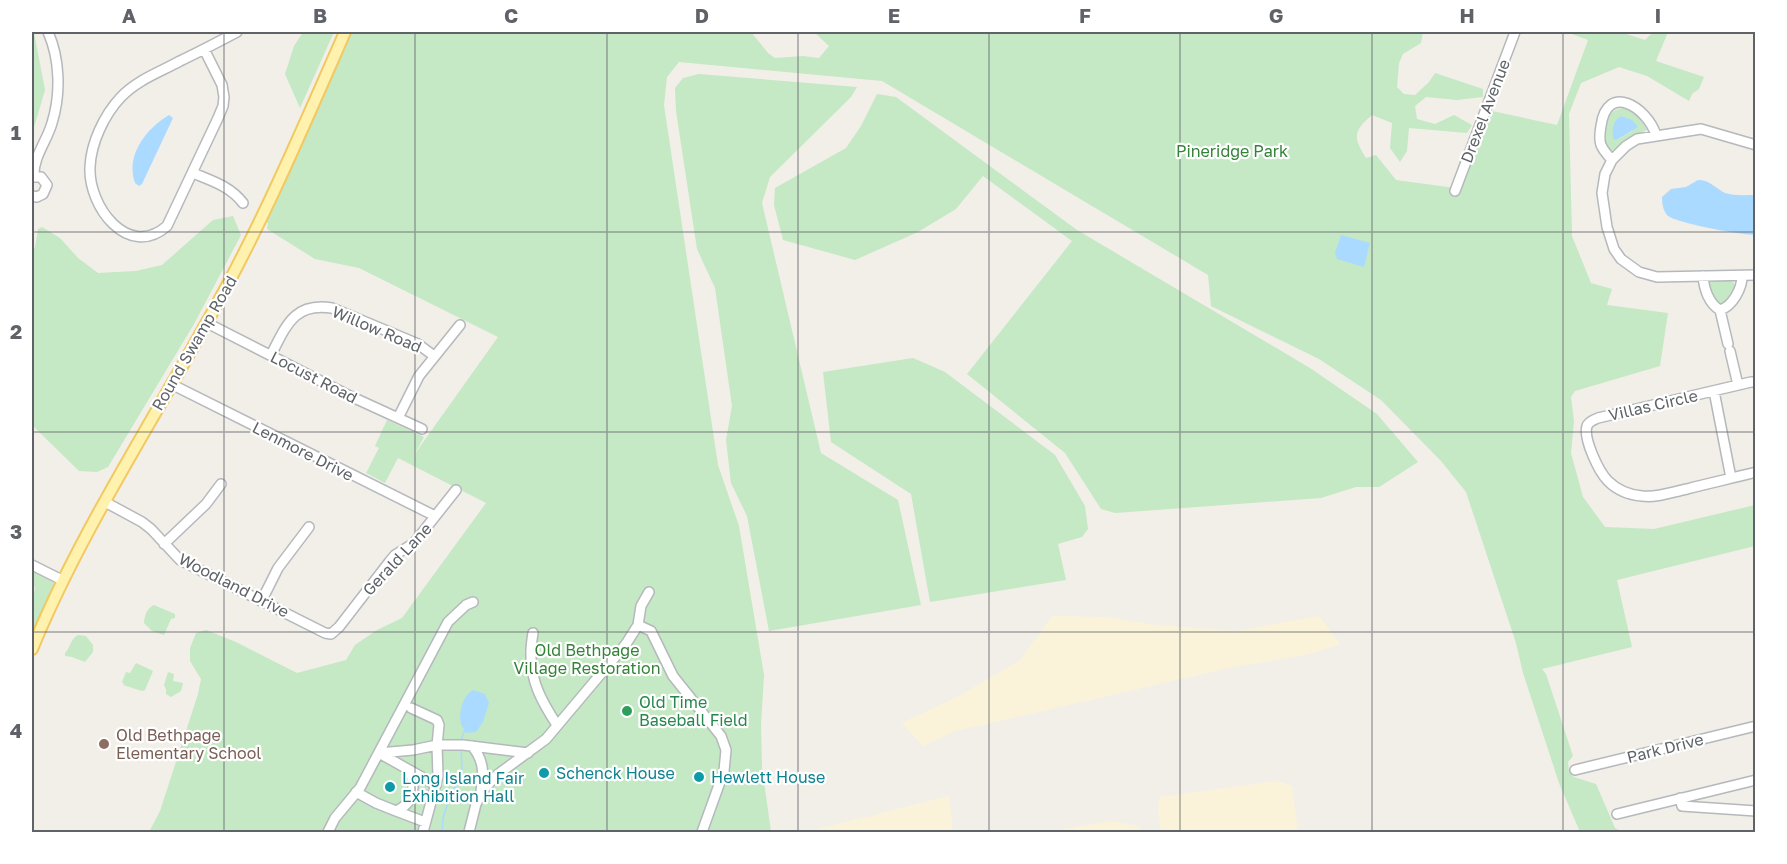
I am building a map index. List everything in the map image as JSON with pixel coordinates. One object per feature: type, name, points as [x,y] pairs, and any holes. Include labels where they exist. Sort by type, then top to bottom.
[{"type":"main road","name":"Round Swamp Road","points":[[32,649],[62,580],[134,447],[207,323],[251,239],[345,32]]},
{"type":"street","points":[[32,196],[40,196],[47,188],[44,179],[33,176],[34,166],[52,123],[58,88],[57,64],[48,32]]},
{"type":"street","points":[[204,49],[222,85],[224,97],[218,118],[167,226],[160,233],[151,237],[131,236],[102,212],[95,200],[91,184],[90,169],[94,143],[112,107],[137,84],[204,49],[237,32]]},
{"type":"street","name":"Drexel Avenue","points":[[1455,191],[1515,32]]},
{"type":"street","points":[[1612,160],[1599,142],[1602,120],[1609,106],[1614,103],[1623,102],[1637,108],[1647,118],[1656,135]]},
{"type":"street","points":[[1755,145],[1701,129],[1644,137],[1631,142],[1612,160],[1603,184],[1603,210],[1609,237],[1614,249],[1629,266],[1657,277],[1755,275]]},
{"type":"street","points":[[193,173],[224,186],[236,194],[243,203]]},
{"type":"street","points":[[1703,276],[1709,298],[1720,310],[1738,385]]},
{"type":"street","points":[[1720,310],[1729,306],[1738,293],[1742,276]]},
{"type":"street","name":"Willow Road","points":[[271,355],[286,326],[294,316],[303,310],[318,307],[333,308],[418,344],[434,356]]},
{"type":"street","name":"Locust Road","points":[[207,323],[350,396],[422,429]]},
{"type":"street","points":[[398,418],[414,384],[460,324]]},
{"type":"street","name":"Villas Circle","points":[[1755,382],[1598,418],[1587,425],[1592,455],[1601,473],[1609,482],[1636,496],[1655,496],[1755,472]]},
{"type":"street","name":"Lenmore Drive","points":[[171,384],[435,516]]},
{"type":"street","points":[[1714,391],[1731,478]]},
{"type":"street","points":[[164,544],[207,504],[221,484]]},
{"type":"street","name":"Gerald Lane","points":[[339,627],[395,555],[414,543],[456,490]]},
{"type":"street","name":"Woodland Drive","points":[[105,502],[142,522],[180,560],[325,633],[332,634],[339,627]]},
{"type":"street","points":[[262,600],[278,568],[309,527]]},
{"type":"street","points":[[32,565],[62,580]]},
{"type":"street","points":[[469,832],[483,790],[496,776],[546,739],[626,644],[638,625],[641,606],[649,592]]},
{"type":"street","points":[[328,832],[335,818],[360,788],[448,622],[466,605],[473,602]]},
{"type":"street","points":[[638,625],[651,632],[673,676],[721,736],[726,750],[724,771],[702,832]]},
{"type":"street","points":[[533,633],[531,653],[533,675],[540,699],[557,725]]},
{"type":"street","points":[[411,708],[437,720],[439,725],[438,776],[423,832]]},
{"type":"street","name":"Park Drive","points":[[1575,770],[1755,726]]},
{"type":"street","points":[[379,753],[437,745],[528,753]]},
{"type":"street","points":[[464,746],[479,756],[482,764],[483,782],[480,797]]},
{"type":"street","points":[[379,753],[436,785]]},
{"type":"street","points":[[396,811],[403,808],[414,794],[414,783],[410,771]]},
{"type":"street","points":[[1617,814],[1755,780]]},
{"type":"street","points":[[356,792],[376,804],[425,822]]},
{"type":"street","points":[[1680,798],[1682,806],[1755,811]]},
{"type":"green space","points":[[32,32],[34,32],[45,90],[32,134]]},
{"type":"green space","points":[[303,32],[334,32],[300,108],[285,74],[294,46]]},
{"type":"green space","points":[[347,32],[751,32],[775,58],[803,56],[819,58],[829,46],[814,32],[1423,32],[1421,43],[1403,54],[1399,63],[1397,87],[1404,94],[1415,95],[1435,73],[1483,89],[1483,97],[1457,100],[1426,97],[1415,106],[1417,119],[1435,124],[1454,115],[1472,125],[1467,133],[1409,128],[1407,151],[1400,162],[1390,148],[1392,123],[1372,115],[1358,130],[1357,139],[1366,158],[1376,155],[1396,180],[1455,188],[1492,111],[1557,125],[1588,40],[1569,33],[1620,32],[1645,40],[1653,32],[1668,32],[1656,61],[1704,77],[1699,89],[1692,94],[1689,101],[1647,76],[1619,67],[1581,83],[1569,114],[1572,236],[1591,283],[1612,289],[1607,305],[1668,313],[1660,366],[1575,391],[1571,397],[1574,421],[1571,453],[1583,497],[1605,527],[1654,529],[1755,505],[1755,546],[1617,580],[1632,647],[1542,669],[1546,674],[1573,756],[1568,762],[1569,772],[1574,777],[1596,784],[1615,828],[1623,832],[1580,832],[1559,783],[1466,492],[1441,461],[1381,400],[1319,359],[1211,306],[1208,275],[882,81],[679,62],[667,77],[664,105],[718,465],[739,526],[764,675],[761,725],[762,767],[771,832],[149,832],[160,811],[198,694],[201,679],[190,661],[190,648],[196,633],[206,630],[236,642],[297,673],[346,660],[355,645],[377,630],[402,618],[486,503],[398,458],[385,483],[366,473],[379,448],[375,446],[387,420],[424,437],[414,455],[498,337],[359,268],[315,259],[267,229],[268,223],[261,220]]},
{"type":"green space","points":[[699,74],[857,87],[851,97],[770,177],[762,203],[821,453],[898,500],[921,605],[769,631],[747,516],[731,483],[726,440],[732,406],[715,288],[697,249],[676,111],[675,88],[683,78]]},
{"type":"green space","points":[[877,94],[896,97],[1077,230],[1310,368],[1377,414],[1418,462],[1379,487],[1356,487],[1321,498],[1115,513],[1101,509],[1065,453],[967,374],[1072,241],[983,176],[956,209],[918,232],[855,260],[783,240],[774,205],[775,188],[846,148],[861,126]]},
{"type":"green space","points":[[1625,108],[1640,117],[1647,130],[1610,151],[1605,145],[1605,127],[1610,114]],"holes":[[[1621,116],[1632,131],[1618,139],[1617,119]]]},
{"type":"green space","points":[[233,216],[241,235],[194,324],[108,467],[97,472],[79,471],[32,425],[32,251],[35,247],[38,229],[42,227],[60,238],[78,258],[98,273],[136,271],[162,265],[213,220]]},
{"type":"green space","points":[[1714,280],[1730,280],[1734,283],[1734,289],[1723,304],[1718,303],[1709,288],[1709,283]]},
{"type":"green space","points":[[913,358],[945,372],[1055,455],[1085,506],[1088,529],[1082,537],[1058,544],[1066,580],[930,602],[911,494],[831,442],[823,372]]},
{"type":"green space","points":[[32,571],[56,584],[32,638],[32,601],[35,588],[32,583]]},
{"type":"green space","points":[[154,605],[175,614],[175,618],[171,619],[164,635],[152,631],[144,623],[146,612]]},
{"type":"green space","points":[[78,635],[86,636],[93,645],[93,652],[85,662],[65,656],[72,641]]},
{"type":"green space","points":[[136,663],[153,671],[145,690],[142,691],[123,685],[122,682],[126,672],[130,673]]},
{"type":"green space","points":[[168,672],[174,674],[173,681],[183,683],[181,691],[171,697],[166,694],[164,685]]},
{"type":"sand","points":[[1052,616],[1106,617],[1156,625],[1236,631],[1319,616],[1340,644],[1309,654],[1228,668],[955,731],[923,746],[902,723],[959,696],[1020,660]]},
{"type":"sand","points":[[1278,781],[1292,786],[1298,832],[1161,832],[1158,809],[1160,797]]},
{"type":"sand","points":[[949,796],[953,832],[807,832]]},
{"type":"sand","points":[[1110,821],[1137,826],[1145,832],[1047,832]]},
{"type":"water","points":[[169,115],[173,118],[139,186],[135,183],[133,162],[140,143],[153,127]]},
{"type":"water","points":[[1621,116],[1632,120],[1638,127],[1614,140],[1613,126]]},
{"type":"water","points":[[1698,180],[1709,183],[1725,193],[1755,195],[1755,235],[1695,225],[1667,215],[1662,197],[1671,189],[1686,187]]},
{"type":"water","points":[[1341,235],[1370,243],[1364,267],[1337,259],[1335,253]]},
{"type":"water","points":[[473,690],[485,694],[489,703],[483,722],[476,732],[467,733],[461,725],[461,710],[466,696]]},
{"type":"waterway","points":[[461,740],[465,730]]},
{"type":"waterway","points":[[442,832],[443,818],[449,799],[461,777],[461,747]]},
{"type":"place","name":"Old Time Baseball Field","points":[[627,711]]},
{"type":"place","name":"Old Bethpage Elementary School","points":[[104,744]]},
{"type":"place","name":"Schenck House","points":[[544,773]]},
{"type":"place","name":"Hewlett House","points":[[699,777]]},
{"type":"place","name":"Long Island Fair Exhibition Hall","points":[[390,787]]},
{"type":"park label","name":"Pineridge Park","points":[[1232,151]]},
{"type":"park label","name":"Old Bethpage Village Restoration","points":[[587,659]]}]
